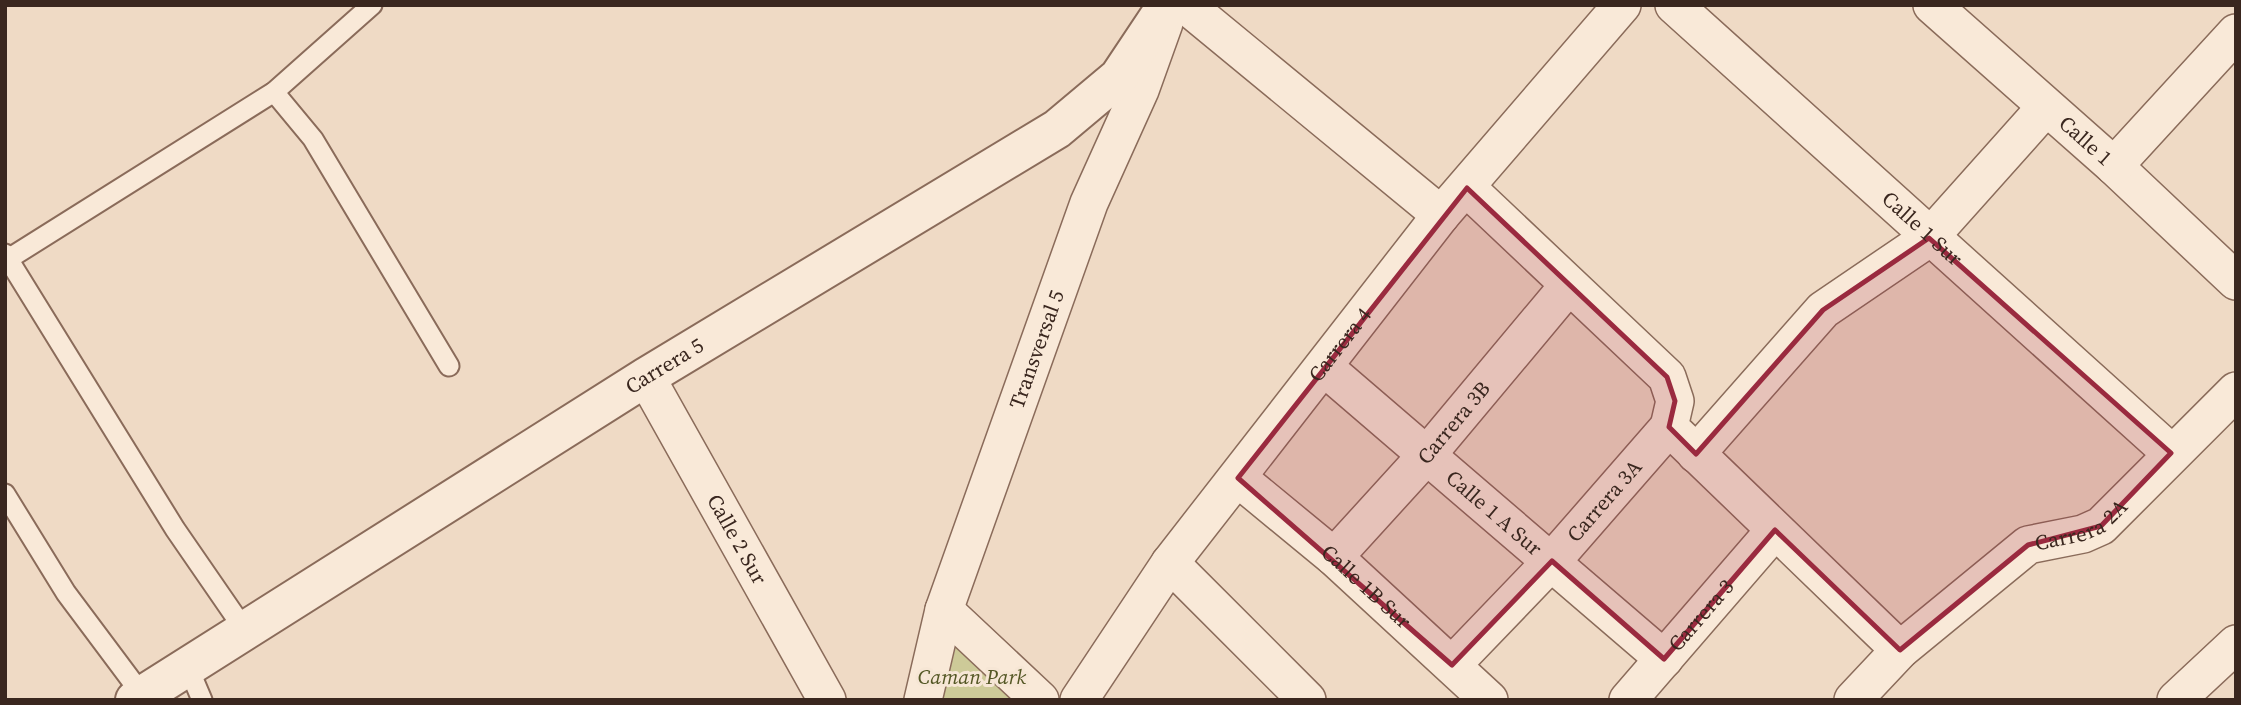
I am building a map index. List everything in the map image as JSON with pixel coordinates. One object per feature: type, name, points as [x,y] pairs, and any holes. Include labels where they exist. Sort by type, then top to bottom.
[{"type":"street","name":"Carrera 5","points":[[142,698],[195,684],[246,632],[646,377],[1057,129],[1119,76],[1169,5]]},
{"type":"street","name":"Transversal 5","points":[[923,700],[944,610],[1089,203],[1140,90],[1169,5]]},
{"type":"street","points":[[1186,5],[1441,215]]},
{"type":"street","name":"Carrera 4","points":[[1079,700],[1170,563],[1441,215],[1622,5]]},
{"type":"street","name":"Calle 1 Sur","points":[[1674,5],[2171,453]]},
{"type":"street","name":"Calle 1","points":[[1932,5],[2114,166],[2236,281]]},
{"type":"street","points":[[2114,166],[2233,41]]},
{"type":"street","points":[[1696,454],[1824,310],[1929,237],[2046,107]]},
{"type":"street","points":[[1467,188],[1667,377],[1675,401],[1668,427],[1900,650]]},
{"type":"street","name":"Carrera 3B","points":[[1334,557],[1426,456],[1569,285]]},
{"type":"street","name":"Calle 1 A Sur","points":[[1324,367],[1664,659]]},
{"type":"street","name":"Calle 2 Sur","points":[[646,377],[827,700]]},
{"type":"street","name":"Carrera 2A","points":[[1853,700],[1900,650],[2028,545],[2083,534],[2101,526],[2171,453],[2236,391]]},
{"type":"street","name":"Carrera 3A","points":[[1452,665],[1552,561],[1668,427]]},
{"type":"street","name":"Calle 1B Sur","points":[[1238,478],[1334,557],[1489,700]]},
{"type":"street","name":"Carrera 3","points":[[1628,700],[1775,530]]},
{"type":"street","points":[[1170,563],[1307,700]]},
{"type":"street","points":[[944,610],[1040,700]]},
{"type":"street","points":[[2176,700],[2236,644]]},
{"type":"lane","points":[[246,632],[175,529],[6,258],[274,92],[372,5]]},
{"type":"lane","points":[[274,92],[313,139],[449,366]]},
{"type":"lane","points":[[5,494],[66,593],[142,698]]},
{"type":"highlighted area","points":[[1467,188],[1667,377],[1675,401],[1669,427],[1696,454],[1823,310],[1929,238],[2171,453],[2101,526],[2028,545],[1900,650],[1775,530],[1664,659],[1552,561],[1452,665],[1238,478]]},
{"type":"green space","name":"Caman Park","points":[[959,635],[1027,700],[942,700]]}]
